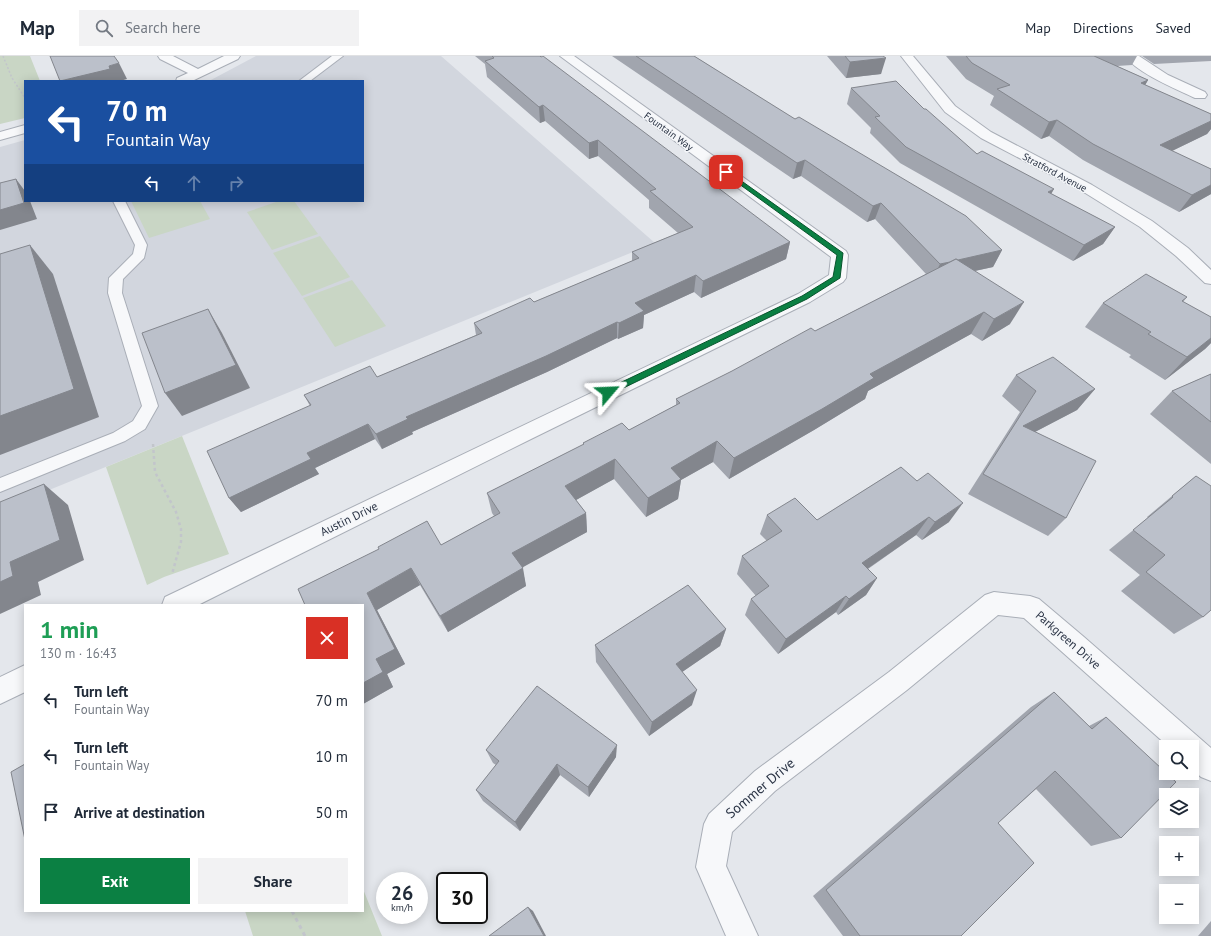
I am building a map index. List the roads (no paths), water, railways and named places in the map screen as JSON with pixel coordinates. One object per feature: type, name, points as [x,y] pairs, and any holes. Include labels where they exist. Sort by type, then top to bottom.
[{"type":"street","points":[[164,56],[199,74]]},
{"type":"street","points":[[184,80],[234,56]]},
{"type":"street","name":"Fountain Way","points":[[524,433],[804,298],[837,278],[840,255],[566,56]]},
{"type":"street","name":"Stratford Avenue","points":[[907,56],[950,109],[986,135],[1087,188],[1146,224],[1182,252],[1211,280]]},
{"type":"street","points":[[1131,56],[1149,71],[1174,84],[1200,94]]},
{"type":"street","points":[[0,136],[24,129]]},
{"type":"street","name":"Austin Drive","points":[[176,604],[524,433]]},
{"type":"street","name":"Parkgreen Drive","points":[[898,681],[994,603],[1030,607],[1181,740]]},
{"type":"street","points":[[0,691],[24,679]]},
{"type":"street","name":"Sommer Drive","points":[[742,936],[711,867],[719,824],[765,781],[898,681]]},
{"type":"street","points":[[1199,756],[1211,767]]},
{"type":"lane","points":[[305,80],[338,56]]},
{"type":"lane","points":[[0,485],[119,437],[139,425],[150,406],[115,293],[116,278],[139,255],[141,245],[120,202]]}]
